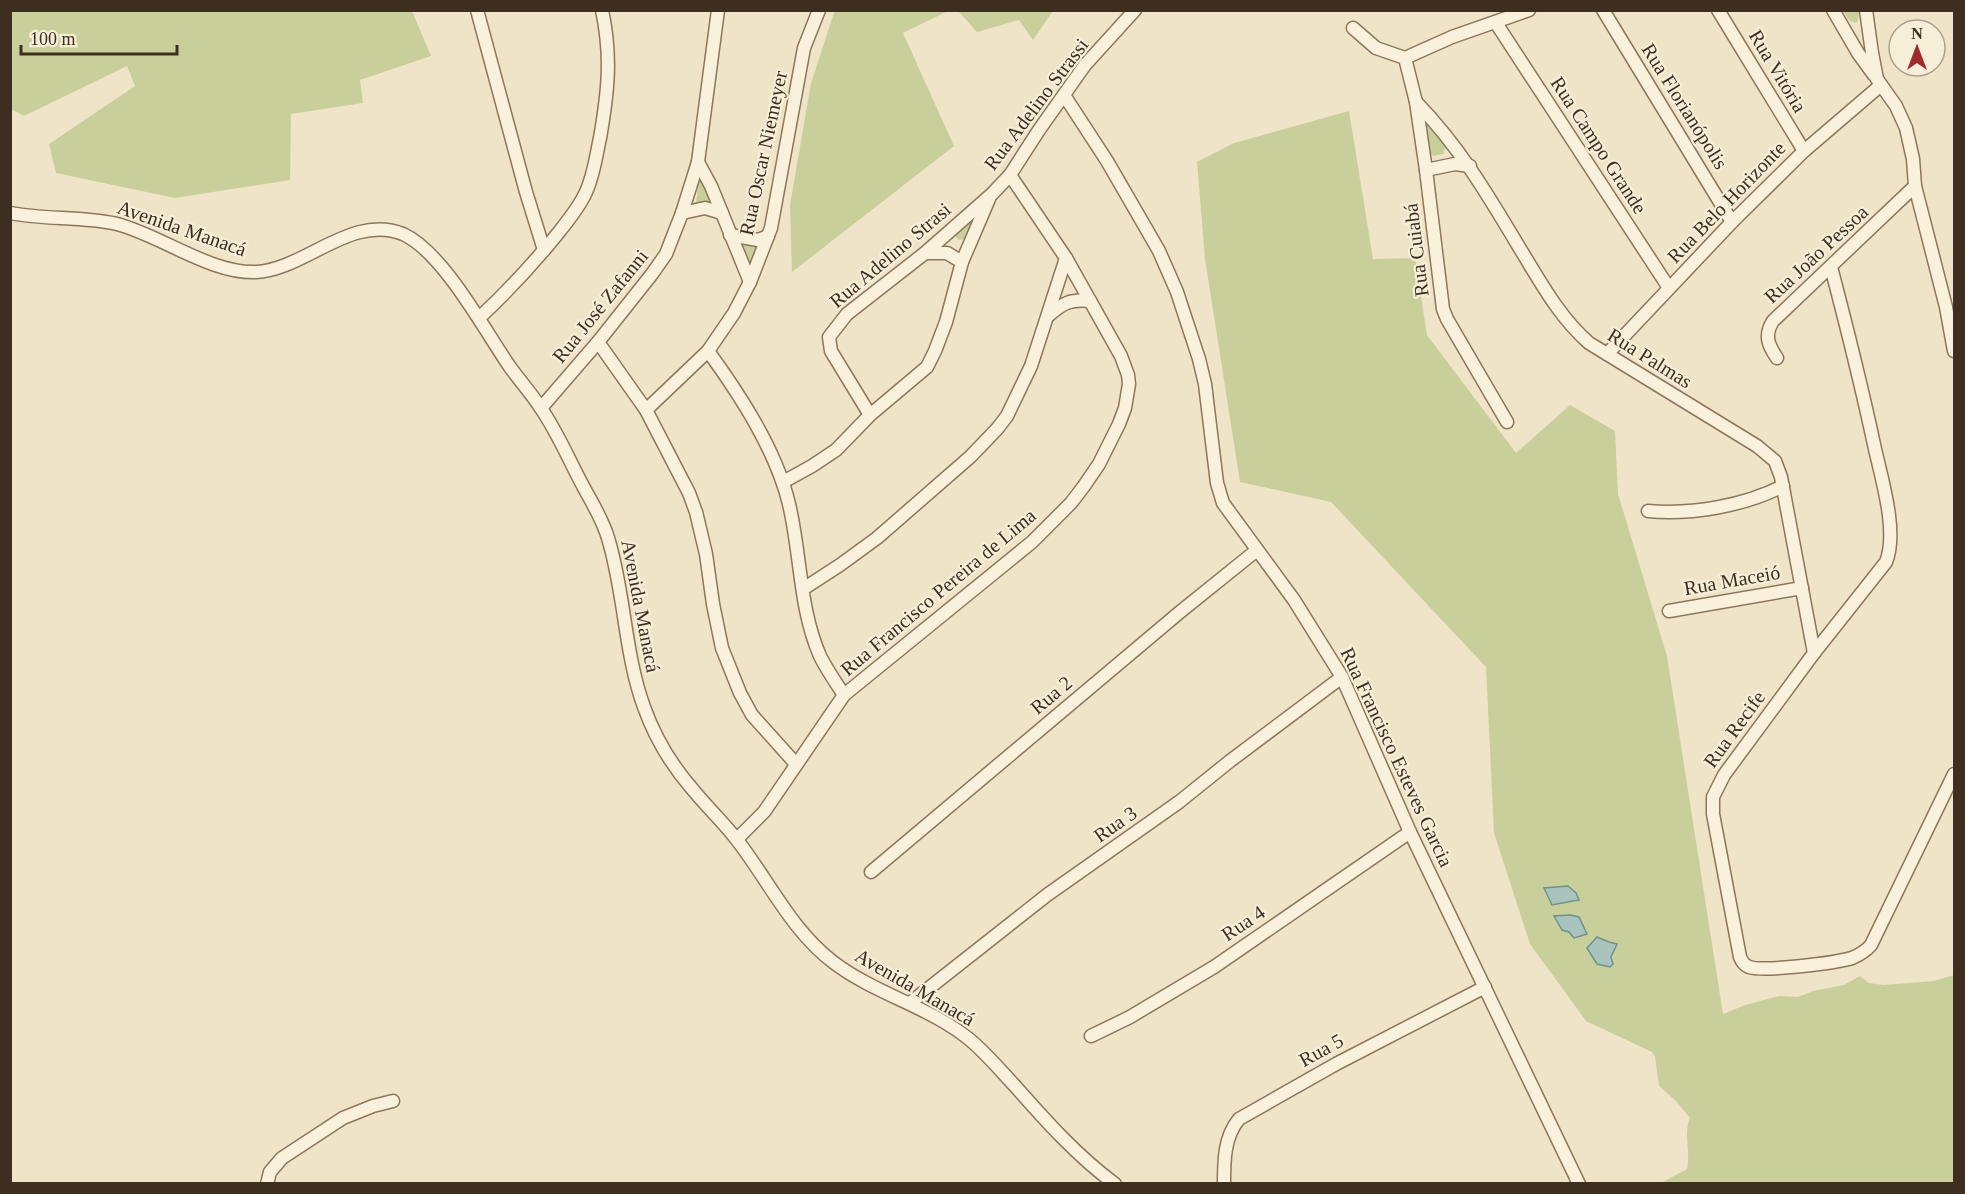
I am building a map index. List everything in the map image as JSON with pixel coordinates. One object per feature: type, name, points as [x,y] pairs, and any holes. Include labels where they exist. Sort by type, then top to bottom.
[{"type":"street","points":[[477,10],[544,250]]},
{"type":"street","points":[[479,318],[503,296],[544,250],[576,210],[591,182],[602,128],[609,76],[609,57],[602,10]]},
{"type":"street","name":"Rua José Zafanni","points":[[541,408],[598,342],[666,254],[698,162],[718,10]]},
{"type":"street","name":"Rua Oscar Niemeyer","points":[[646,410],[708,351],[734,314],[750,282],[776,208],[804,48],[819,10]]},
{"type":"street","name":"Rua Adelino Strassi","points":[[992,194],[1010,175],[1085,65],[1135,10]]},
{"type":"street","points":[[1353,28],[1376,48],[1405,58],[1452,37],[1529,10]]},
{"type":"street","name":"Rua Florianópolis","points":[[1603,10],[1732,222]]},
{"type":"street","name":"Rua Vitória","points":[[1718,10],[1804,151]]},
{"type":"street","points":[[1833,10],[1866,65],[1896,105],[1906,128],[1913,159],[1915,186],[1946,307],[1954,351]]},
{"type":"street","points":[[1866,10],[1879,82]]},
{"type":"street","name":"Rua Campo Grande","points":[[1496,23],[1670,288]]},
{"type":"street","points":[[1846,33],[1861,30],[1868,24]]},
{"type":"street","name":"Rua Cuiabá","points":[[1405,58],[1416,102],[1443,309],[1447,320],[1507,422]]},
{"type":"street","name":"Rua Belo Horizonte","points":[[1607,354],[1732,222],[1879,82]]},
{"type":"street","name":"Rua Francisco Esteves Garcia","points":[[1064,95],[1107,161],[1168,270],[1189,328],[1205,384],[1211,420],[1215,473],[1227,510],[1294,600],[1342,677],[1410,832],[1579,1184]]},
{"type":"street","name":"Rua Palmas","points":[[1416,102],[1470,166],[1544,288],[1580,335],[1589,343],[1770,455],[1779,468],[1814,653]]},
{"type":"street","points":[[698,162],[711,186],[750,282]]},
{"type":"street","points":[[1426,170],[1455,164],[1470,166]]},
{"type":"street","name":"Rua Francisco Pereira de Lima","points":[[737,839],[764,812],[844,695],[1032,542],[1071,503],[1099,464],[1125,408],[1129,384],[1121,356],[1066,258],[1010,175]]},
{"type":"street","name":"Rua João Pessoa","points":[[1777,358],[1767,339],[1768,327],[1915,186]]},
{"type":"street","points":[[783,482],[836,450],[870,415],[927,367],[946,322],[962,262],[992,194]]},
{"type":"street","name":"Rua Adelino Strasi","points":[[870,415],[831,351],[830,337],[847,314],[925,253],[992,194]]},
{"type":"street","points":[[682,213],[705,208],[722,213]]},
{"type":"street","name":"Avenida Manacá","points":[[10,213],[63,219],[89,219],[121,225],[206,261],[238,271],[255,273],[288,263],[356,233],[382,229],[407,236],[423,247],[449,277],[479,318],[510,367],[541,408],[607,534],[617,575],[629,652],[643,705],[668,758],[691,789],[737,839],[778,900],[813,946],[856,977],[949,1025],[977,1046],[1060,1136],[1115,1184]]},
{"type":"street","points":[[730,235],[758,240],[768,236]]},
{"type":"street","points":[[925,253],[947,253],[962,262]]},
{"type":"street","points":[[802,589],[877,538],[988,439],[1007,416],[1031,366],[1066,258]]},
{"type":"street","name":"Rua Recife","points":[[1831,267],[1860,377],[1878,462],[1888,511],[1890,546],[1886,562],[1814,653],[1724,775],[1713,797],[1713,814],[1740,957],[1746,966],[1760,969],[1811,964],[1850,958],[1866,950],[1871,945],[1954,774]]},
{"type":"street","points":[[1047,317],[1066,302],[1090,301]]},
{"type":"street","points":[[598,342],[646,410],[684,483],[696,512],[706,554],[718,632],[729,669],[752,715],[796,764]]},
{"type":"street","points":[[708,351],[741,397],[783,482],[789,505],[806,609],[820,656],[844,695]]},
{"type":"street","points":[[1648,511],[1689,512],[1758,497],[1783,486]]},
{"type":"street","name":"Rua 2","points":[[871,872],[1257,550]]},
{"type":"street","name":"Rua Maceió","points":[[1669,611],[1802,588]]},
{"type":"street","name":"Rua 3","points":[[910,1003],[1047,895],[1179,802],[1342,677]]},
{"type":"street","name":"Rua 4","points":[[1091,1036],[1130,1017],[1214,967],[1410,832]]},
{"type":"street","name":"Rua 5","points":[[1224,1184],[1228,1138],[1231,1129],[1239,1119],[1336,1064],[1485,987]]},
{"type":"street","points":[[267,1184],[270,1172],[282,1158],[343,1118],[393,1101]]},
{"type":"green space","points":[[11,10],[412,11],[431,56],[360,80],[363,103],[291,114],[290,180],[175,198],[56,173],[49,144],[135,86],[127,66],[24,116],[11,109]]},
{"type":"green space","points":[[835,10],[948,11],[903,33],[954,146],[792,272],[790,205],[811,83]]},
{"type":"green space","points":[[958,11],[1053,11],[1033,40],[1019,20],[977,32]]},
{"type":"green space","points":[[1843,11],[1860,11],[1857,22],[1850,21]]},
{"type":"green space","points":[[1349,111],[1373,259],[1415,258],[1427,335],[1516,453],[1570,405],[1615,431],[1618,494],[1667,656],[1723,1014],[1745,1005],[1779,996],[1798,997],[1813,991],[1844,985],[1860,976],[1869,983],[1883,985],[1934,981],[1954,975],[1954,1183],[1661,1183],[1687,1169],[1687,1130],[1690,1118],[1659,1086],[1655,1057],[1652,1052],[1586,1021],[1530,944],[1494,833],[1486,667],[1331,502],[1240,482],[1205,259],[1197,162],[1234,143]]},
{"type":"green space","points":[[1424,118],[1443,140],[1446,146],[1443,154],[1434,156],[1429,153]]},
{"type":"green space","points":[[704,178],[715,203],[700,205],[696,203],[699,180]]},
{"type":"green space","points":[[970,208],[975,218],[965,239],[959,240],[951,232]]},
{"type":"green space","points":[[741,244],[758,247],[753,264],[749,264],[740,247]]},
{"type":"water","points":[[1568,886],[1576,893],[1579,900],[1552,905],[1544,888]]},
{"type":"water","points":[[1554,916],[1579,917],[1587,934],[1574,938],[1569,932],[1562,930]]},
{"type":"water","points":[[1597,937],[1617,944],[1611,957],[1613,964],[1610,967],[1597,964],[1587,948]]}]
